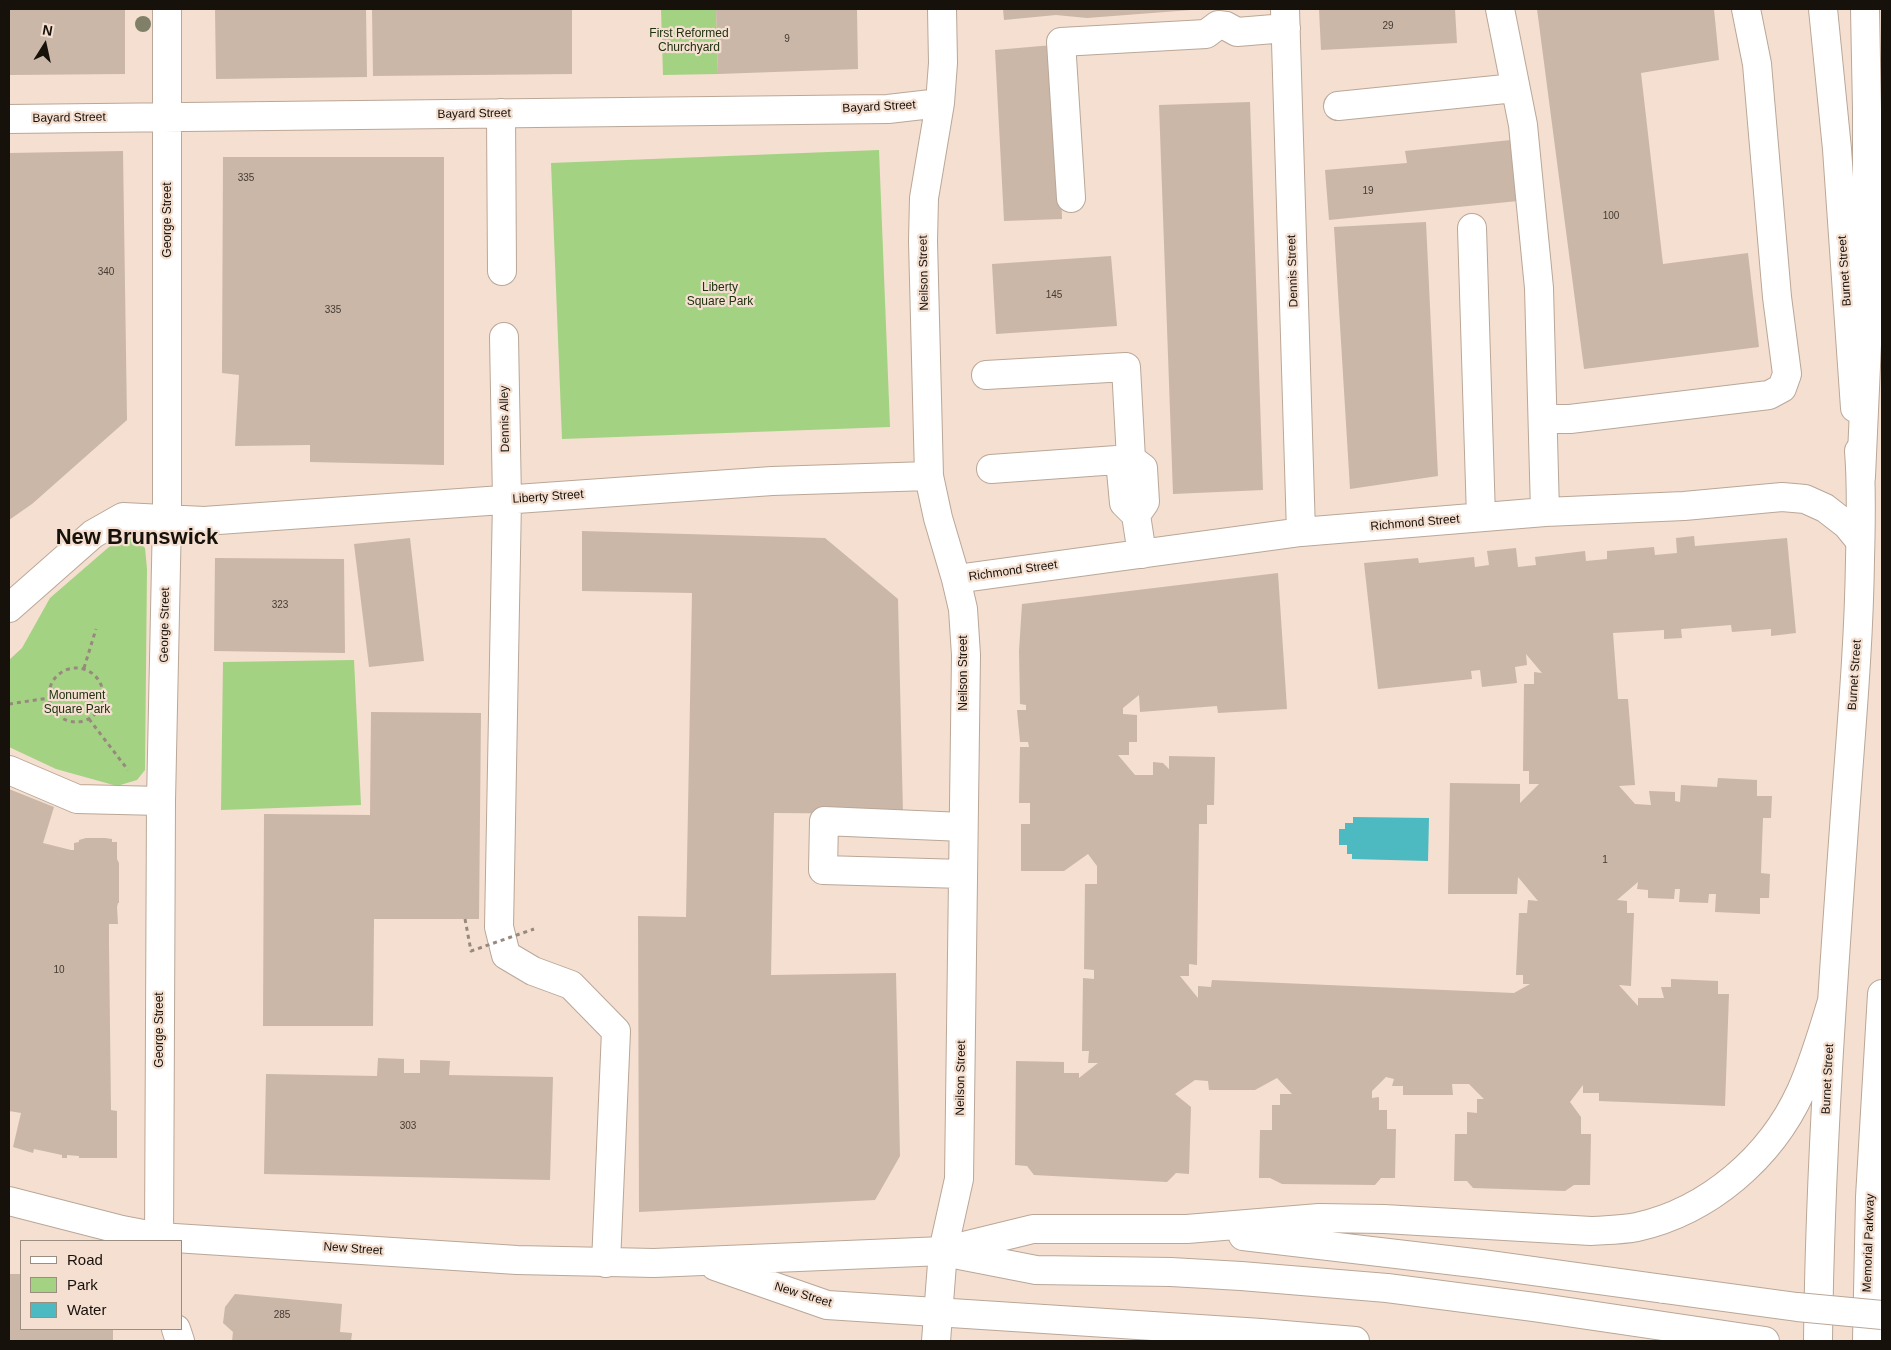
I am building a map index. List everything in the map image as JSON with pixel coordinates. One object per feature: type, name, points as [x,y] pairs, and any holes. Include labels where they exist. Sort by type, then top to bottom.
[{"type":"main road","name":"George Street","points":[[159,1239],[161,801],[167,518],[167,9]]},
{"type":"main road","name":"Neilson Street","points":[[936,1341],[943,1251],[959,1180],[966,655],[963,609],[938,518],[929,476],[923,241],[924,198],[940,103],[943,63],[942,9]]},
{"type":"main road","points":[[1500,9],[1523,125],[1539,288],[1545,512]]},
{"type":"main road","points":[[1543,419],[1570,419],[1769,395],[1782,388],[1786,374],[1777,297],[1757,64],[1746,9]]},
{"type":"main road","name":"Burnet Street","points":[[1818,1341],[1819,1237],[1832,1001],[1857,654],[1861,476],[1850,347],[1837,149],[1823,9]]},
{"type":"main road","points":[[1861,476],[1867,344],[1865,9]]},
{"type":"main road","points":[[1071,198],[1061,42],[1206,34],[1216,42],[1226,41],[1237,32],[1286,18]]},
{"type":"main road","name":"Dennis Street","points":[[1286,18],[1301,532]]},
{"type":"main road","points":[[1338,106],[1515,88]]},
{"type":"main road","name":"Bayard Street","points":[[9,119],[888,109],[940,103]]},
{"type":"main road","points":[[501,113],[502,271]]},
{"type":"main road","points":[[1472,228],[1481,517]]},
{"type":"main road","name":"Dennis Alley","points":[[504,337],[507,500],[499,927],[506,955],[534,971],[571,985],[616,1031],[606,1263]]},
{"type":"main road","points":[[986,375],[1126,367],[1131,458],[1121,471],[1124,503],[1136,515],[1142,554]]},
{"type":"main road","points":[[991,469],[1131,458]]},
{"type":"main road","name":"Liberty Street","points":[[9,608],[78,546],[100,530],[123,517],[204,521],[772,481],[929,476]]},
{"type":"main road","name":"Richmond Street","points":[[956,579],[1301,532],[1545,512],[1684,506],[1782,497],[1805,499],[1825,508],[1846,525],[1860,541]]},
{"type":"main road","points":[[9,770],[77,799],[161,801]]},
{"type":"main road","points":[[963,827],[824,821],[823,870],[963,874]]},
{"type":"main road","name":"Memorial Parkway","points":[[1867,1341],[1870,1197],[1882,994]]},
{"type":"main road","points":[[943,1251],[1033,1229],[1187,1229],[1319,1218],[1384,1219],[1591,1231],[1636,1227],[1658,1221],[1702,1200],[1723,1187],[1755,1159],[1774,1136],[1789,1114],[1804,1084],[1821,1039],[1832,1001]]},
{"type":"main road","name":"New Street","points":[[9,1201],[159,1239],[176,1240]]},
{"type":"main road","points":[[1187,1229],[1465,1262],[1798,1308],[1882,1315]]},
{"type":"main road","name":"New Street","points":[[182,1240],[517,1260],[606,1263],[943,1251]]},
{"type":"main road","points":[[943,1251],[1036,1270],[1171,1272],[1386,1288],[1534,1307],[1765,1341]]},
{"type":"main road","name":"New Street","points":[[702,1261],[826,1305],[1338,1340]]},
{"type":"path","points":[[84,668],[96,630]]},
{"type":"path","points":[[84,668],[98,679],[102,687],[101,705],[89,719],[71,722],[63,719],[51,706],[49,698],[52,681],[66,669],[84,668]]},
{"type":"path","points":[[9,704],[49,698]]},
{"type":"path","points":[[89,719],[130,772]]},
{"type":"path","points":[[465,919],[470,950],[534,929]]},
{"type":"green space","name":"First Reformed Churchyard","points":[[661,9],[716,9],[718,74],[663,75]]},
{"type":"green space","name":"Liberty Square Park","points":[[879,150],[890,427],[562,439],[551,163]]},
{"type":"green space","name":"Monument Square Park","points":[[134,537],[145,548],[147,569],[145,770],[137,780],[117,786],[56,769],[9,747],[9,660],[22,648],[50,598],[117,540]]},
{"type":"green space","points":[[354,660],[361,805],[221,810],[223,662]]},
{"type":"water","points":[[1353,817],[1429,818],[1428,861],[1352,859],[1352,854],[1347,854],[1347,845],[1339,845],[1339,829],[1345,829],[1345,823],[1353,823]]},
{"type":"building","points":[[9,9],[125,9],[125,74],[9,75]]},
{"type":"building","points":[[215,9],[366,9],[367,77],[216,79]]},
{"type":"building","points":[[372,9],[572,9],[572,74],[373,76]]},
{"type":"building","points":[[716,9],[857,9],[858,69],[718,74]]},
{"type":"building","points":[[1003,9],[1191,10],[1087,18],[1056,15],[1004,20]]},
{"type":"building","points":[[1319,9],[1455,9],[1457,43],[1321,50]]},
{"type":"building","points":[[1537,9],[1714,9],[1719,60],[1641,73],[1663,264],[1748,253],[1759,347],[1584,369]]},
{"type":"building","points":[[1053,45],[1062,219],[1004,221],[995,50]]},
{"type":"building","points":[[1250,102],[1263,490],[1173,494],[1159,105]]},
{"type":"building","points":[[1511,140],[1518,201],[1329,220],[1325,170],[1407,163],[1405,151]]},
{"type":"building","points":[[123,151],[127,420],[32,504],[9,520],[9,153]]},
{"type":"building","points":[[223,157],[444,157],[444,465],[310,462],[310,445],[235,446],[239,375],[222,373]]},
{"type":"building","points":[[1426,222],[1438,476],[1350,489],[1334,227]]},
{"type":"building","points":[[1111,256],[1117,326],[996,334],[992,264]]},
{"type":"building","points":[[582,531],[825,538],[898,599],[903,814],[774,813],[771,975],[896,973],[900,1156],[875,1200],[639,1212],[638,916],[686,917],[692,593],[582,591]]},
{"type":"building","points":[[1694,536],[1695,546],[1787,538],[1796,633],[1771,636],[1771,629],[1732,632],[1731,625],[1681,629],[1682,638],[1664,639],[1664,630],[1613,633],[1618,699],[1628,699],[1635,785],[1619,786],[1635,804],[1651,805],[1649,791],[1675,792],[1675,801],[1680,802],[1681,785],[1717,787],[1718,778],[1757,780],[1757,796],[1772,796],[1771,818],[1763,818],[1761,873],[1770,874],[1769,898],[1760,898],[1760,914],[1715,912],[1716,894],[1709,894],[1708,903],[1679,902],[1680,889],[1675,889],[1674,899],[1648,898],[1648,890],[1637,889],[1638,882],[1617,900],[1627,901],[1627,913],[1634,913],[1631,986],[1619,985],[1638,1006],[1638,998],[1664,998],[1661,987],[1671,987],[1671,979],[1718,981],[1718,994],[1729,994],[1725,1106],[1599,1101],[1599,1093],[1583,1093],[1583,1085],[1570,1102],[1581,1117],[1581,1134],[1591,1134],[1590,1185],[1574,1185],[1565,1191],[1473,1188],[1467,1181],[1454,1181],[1455,1134],[1467,1134],[1467,1112],[1477,1113],[1477,1099],[1484,1099],[1469,1084],[1452,1084],[1453,1095],[1403,1095],[1403,1086],[1392,1086],[1394,1079],[1386,1077],[1372,1091],[1372,1098],[1379,1097],[1379,1110],[1387,1110],[1387,1129],[1396,1129],[1395,1178],[1381,1178],[1375,1185],[1282,1184],[1270,1178],[1259,1178],[1260,1130],[1272,1130],[1272,1105],[1280,1105],[1280,1094],[1292,1094],[1277,1078],[1255,1090],[1209,1090],[1208,1081],[1195,1080],[1175,1094],[1191,1107],[1189,1174],[1176,1173],[1167,1182],[1034,1175],[1027,1166],[1015,1165],[1016,1061],[1064,1062],[1064,1073],[1079,1073],[1079,1078],[1098,1063],[1088,1063],[1089,1051],[1082,1051],[1083,978],[1094,979],[1094,970],[1084,969],[1085,884],[1097,884],[1097,866],[1088,854],[1064,871],[1021,871],[1021,824],[1030,824],[1030,803],[1019,803],[1020,747],[1029,747],[1028,742],[1020,742],[1017,710],[1026,710],[1026,705],[1020,704],[1019,651],[1022,604],[1278,573],[1287,709],[1218,713],[1217,706],[1140,712],[1139,695],[1123,708],[1123,714],[1137,715],[1137,742],[1129,742],[1129,755],[1118,755],[1135,775],[1153,775],[1153,762],[1163,763],[1169,769],[1169,756],[1215,757],[1214,805],[1207,805],[1207,824],[1199,824],[1197,965],[1189,964],[1189,976],[1180,976],[1198,998],[1198,986],[1211,987],[1212,980],[1514,993],[1530,984],[1523,984],[1523,975],[1516,975],[1519,913],[1527,913],[1528,900],[1538,901],[1518,877],[1517,894],[1448,894],[1450,783],[1520,784],[1520,803],[1539,784],[1529,784],[1529,771],[1523,771],[1524,684],[1534,684],[1534,672],[1542,673],[1526,654],[1527,665],[1515,667],[1517,683],[1482,687],[1480,670],[1471,671],[1472,679],[1378,689],[1364,563],[1418,558],[1419,563],[1474,557],[1475,567],[1489,565],[1487,551],[1516,548],[1518,567],[1536,565],[1535,557],[1585,551],[1586,561],[1607,559],[1607,551],[1654,547],[1655,555],[1677,553],[1676,538]]},
{"type":"building","points":[[410,538],[424,661],[369,667],[354,544]]},
{"type":"building","points":[[215,558],[344,559],[345,653],[214,651]]},
{"type":"building","points":[[371,712],[481,713],[479,919],[374,919],[373,1026],[263,1026],[264,814],[370,815]]},
{"type":"building","points":[[9,789],[54,807],[43,843],[74,850],[74,843],[86,838],[105,838],[112,839],[112,842],[117,842],[117,859],[119,863],[118,924],[109,924],[109,945],[111,1110],[117,1111],[117,1158],[79,1158],[79,1156],[67,1155],[67,1158],[62,1158],[62,1155],[34,1149],[33,1153],[13,1147],[21,1113],[9,1111]]},
{"type":"building","points":[[378,1058],[404,1059],[404,1073],[420,1073],[420,1060],[450,1061],[449,1075],[553,1077],[550,1180],[264,1174],[266,1074],[377,1076]]},
{"type":"building","points":[[9,1274],[20,1274],[20,1330],[113,1330],[113,1341],[9,1341]]},
{"type":"building","points":[[235,1294],[342,1304],[340,1332],[352,1333],[351,1341],[232,1341],[233,1332],[223,1323],[225,1307]]},
{"type":"district","name":"New Brunswick","points":[[137,538]]}]
